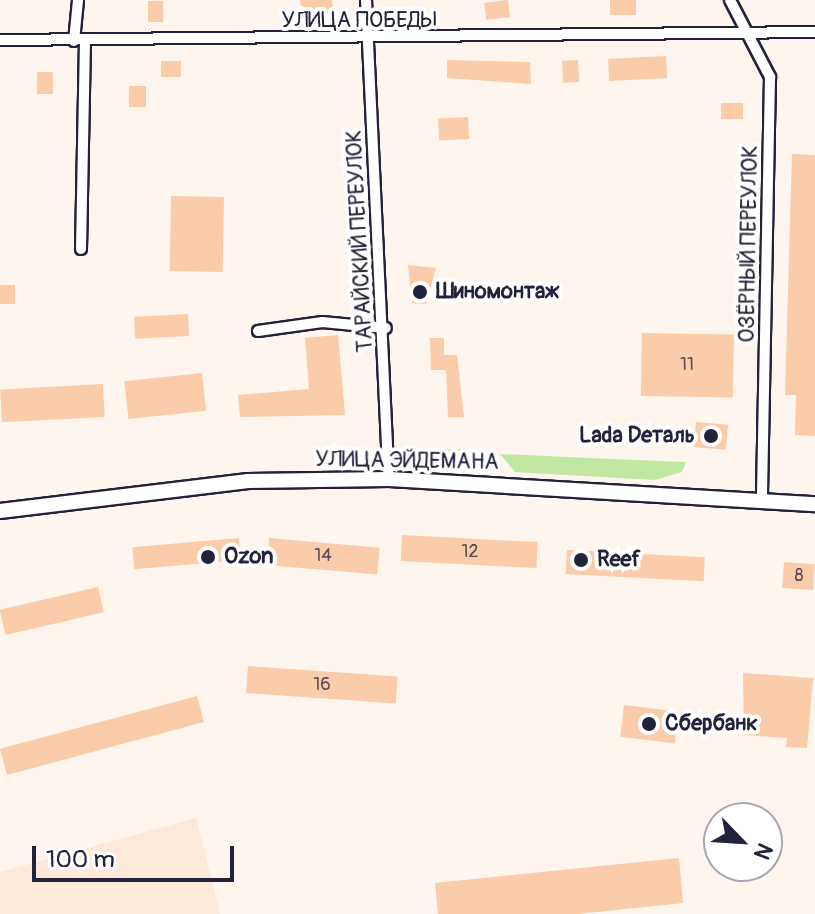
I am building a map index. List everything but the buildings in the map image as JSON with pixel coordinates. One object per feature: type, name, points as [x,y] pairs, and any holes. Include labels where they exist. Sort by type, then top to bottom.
[{"type":"main road","name":"УЛИЦА ЭЙДЕМАНА","points":[[0,511],[248,481],[389,479],[815,504]]},
{"type":"street","points":[[78,0],[81,249]]},
{"type":"street","name":"ТАРАЙСКИЙ ПЕРЕУЛОК","points":[[366,0],[386,328],[389,479]]},
{"type":"street","name":"ОЗЁРНЫЙ ПЕРЕУЛОК","points":[[730,0],[770,77],[762,500]]},
{"type":"street","name":"УЛИЦА ПОБЕДЫ","points":[[0,40],[369,42],[815,32]]},
{"type":"street","points":[[258,331],[322,322],[386,328]]},
{"type":"shaded area","points":[[196,818],[220,914],[0,914],[0,872]]},
{"type":"green space","points":[[462,449],[439,469],[402,466],[395,458],[394,451]]},
{"type":"green space","points":[[500,454],[686,462],[682,472],[655,480],[515,472]]},
{"type":"place","name":"Шиномонтаж","points":[[420,292]]},
{"type":"place","name":"Lada Dеталь","points":[[711,436]]},
{"type":"place","name":"Ozon","points":[[208,557]]},
{"type":"place","name":"Reef","points":[[581,560]]},
{"type":"place","name":"Сбербанк","points":[[649,724]]}]
